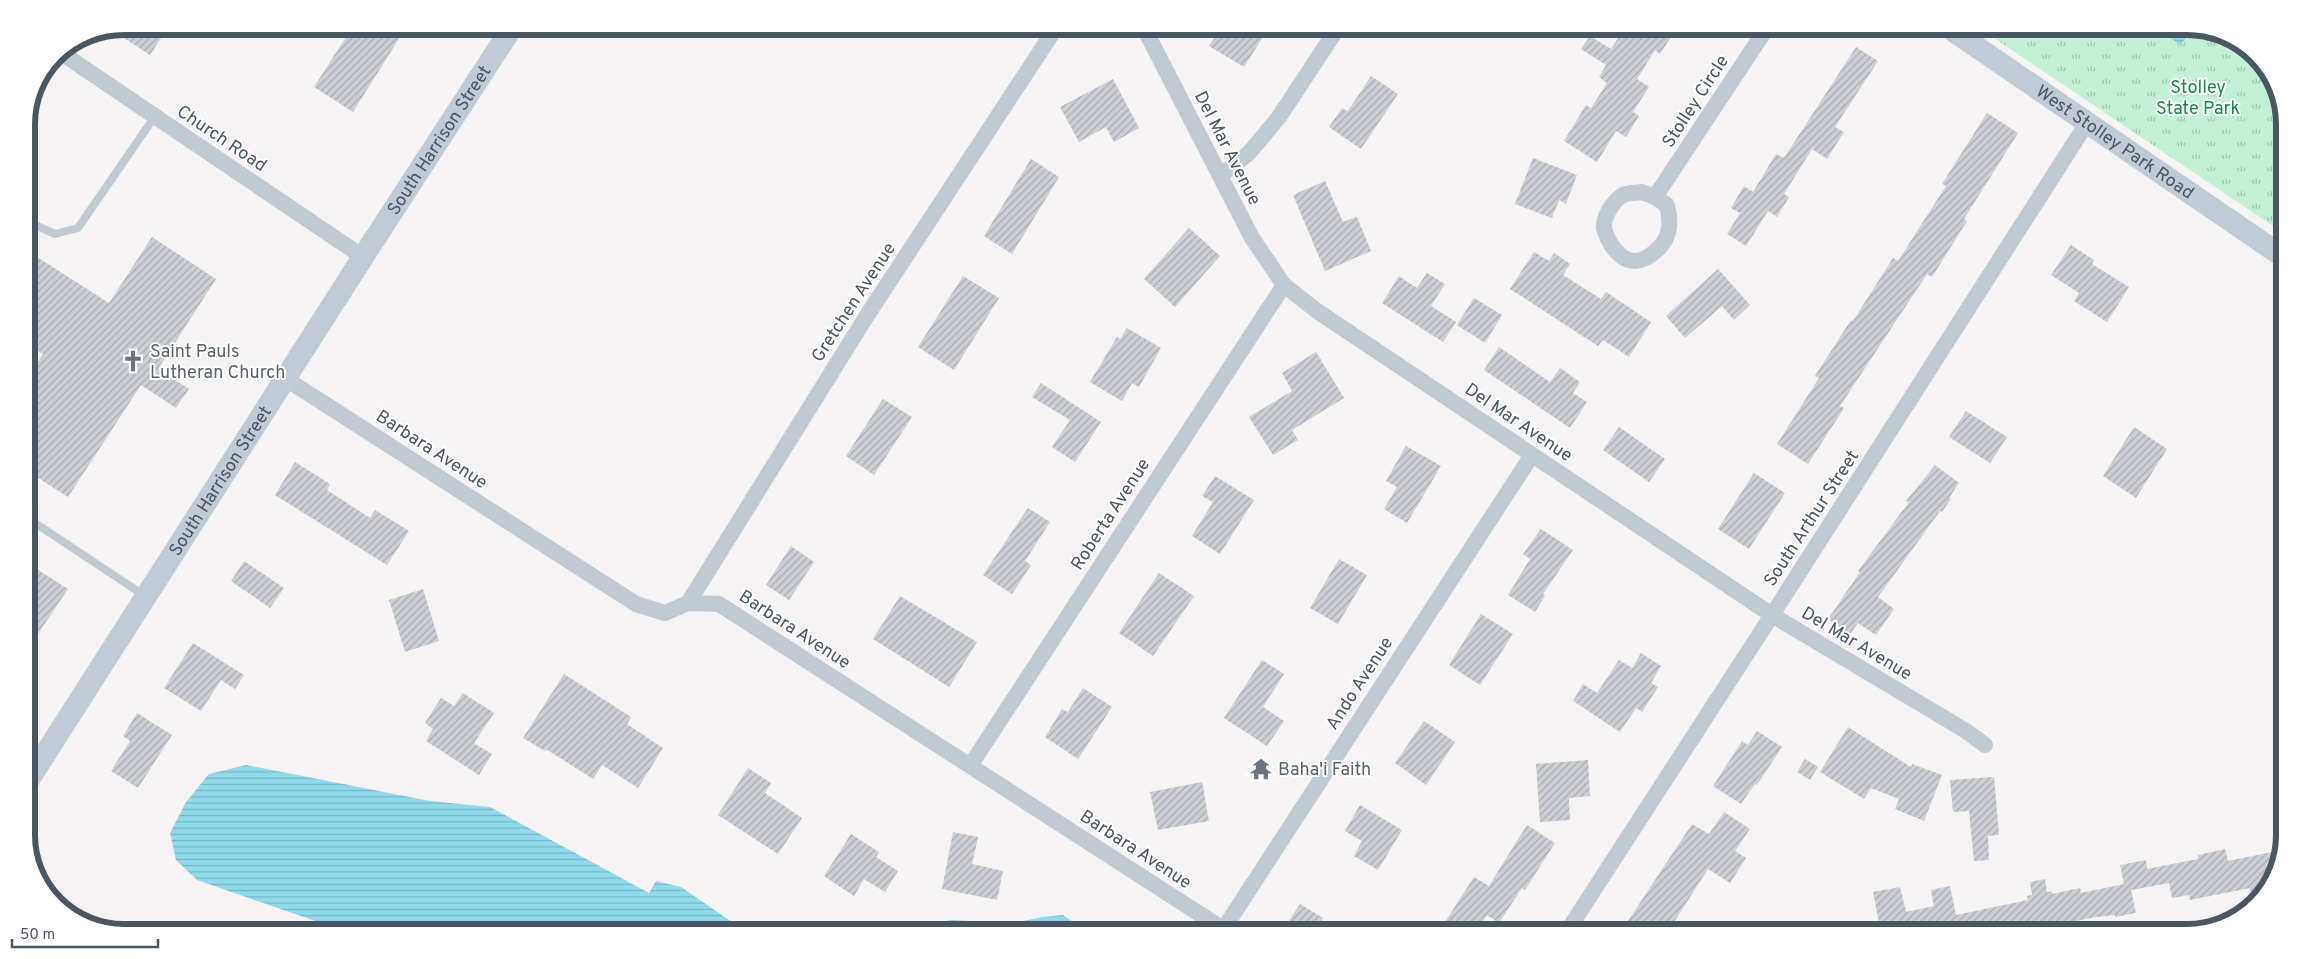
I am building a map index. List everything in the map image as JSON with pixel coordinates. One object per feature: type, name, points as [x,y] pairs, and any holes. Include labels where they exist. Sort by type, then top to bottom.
[{"type":"main road","name":"South Harrison Street","points":[[35,770],[507,35]]},
{"type":"main road","name":"West Stolley Park Road","points":[[1960,35],[2276,252]]},
{"type":"street","name":"Gretchen Avenue","points":[[688,603],[868,314],[1051,35]]},
{"type":"street","name":"Del Mar Avenue","points":[[1148,35],[1252,238],[1284,285],[1317,311],[1772,615],[1966,731],[1984,745]]},
{"type":"street","points":[[1220,176],[1249,153],[1279,117],[1333,35]]},
{"type":"street","name":"Stolley Circle","points":[[1655,197],[1762,35]]},
{"type":"street","name":"Church Road","points":[[66,56],[363,257]]},
{"type":"street","name":"South Arthur Street","points":[[1572,924],[2087,123]]},
{"type":"street","points":[[1642,192],[1655,197],[1667,206],[1671,222],[1665,242],[1650,258],[1633,262],[1620,256],[1610,242],[1604,228],[1609,209],[1623,195],[1642,192]]},
{"type":"street","name":"Roberta Avenue","points":[[970,766],[1284,285]]},
{"type":"street","name":"Barbara Avenue","points":[[286,378],[636,604],[665,614],[688,603],[719,604],[1211,924]]},
{"type":"street","name":"Ando Avenue","points":[[1227,924],[1532,455]]},
{"type":"lane","points":[[35,225],[56,234],[78,228],[154,116]]},
{"type":"lane","points":[[35,523],[147,597]]},
{"type":"green space","name":"Stolley State Park","points":[[1989,35],[2193,35],[2210,38],[2236,50],[2254,65],[2261,75],[2267,85],[2274,107],[2276,118],[2276,228]]},
{"type":"water","points":[[2166,35],[2188,35],[2181,45]]},
{"type":"water","points":[[246,765],[430,801],[490,807],[649,893],[656,881],[681,887],[735,924],[324,924],[197,880],[176,860],[170,833],[186,802],[209,774]]},
{"type":"water","points":[[1063,915],[1076,924],[938,924],[950,920],[1014,923]]},
{"type":"building","points":[[120,35],[163,35],[150,55]]},
{"type":"building","points":[[347,35],[401,35],[353,112],[314,87]]},
{"type":"building","points":[[1216,35],[1264,35],[1244,67],[1209,46]]},
{"type":"building","points":[[1620,35],[1672,35],[1660,54],[1655,50],[1637,79],[1649,87],[1633,112],[1639,116],[1626,137],[1616,131],[1597,162],[1564,141],[1586,105],[1591,108],[1607,83],[1599,77],[1606,65],[1581,49],[1590,36],[1611,49]]},
{"type":"building","points":[[1856,47],[1878,61],[1835,127],[1844,132],[1827,159],[1812,149],[1784,194],[1789,197],[1777,217],[1768,211],[1746,246],[1727,234],[1740,213],[1731,208],[1744,186],[1753,192],[1776,154],[1784,158]]},
{"type":"building","points":[[1371,76],[1398,94],[1361,149],[1329,127],[1342,108],[1348,111]]},
{"type":"building","points":[[1113,79],[1139,128],[1114,142],[1106,127],[1079,142],[1060,107]]},
{"type":"building","points":[[1987,113],[2018,133],[1964,219],[1967,221],[1932,277],[1927,274],[1840,406],[1844,408],[1808,464],[1777,444],[1819,378],[1815,376],[1851,320],[1853,321],[1893,258],[1898,261],[1946,186],[1942,184]]},
{"type":"building","points":[[1533,158],[1577,175],[1566,204],[1559,200],[1552,218],[1515,204]]},
{"type":"building","points":[[1031,159],[1059,177],[1012,254],[984,236]]},
{"type":"building","points":[[1325,181],[1343,222],[1357,217],[1371,251],[1325,271],[1293,195]]},
{"type":"building","points":[[1189,228],[1220,256],[1175,307],[1144,279]]},
{"type":"building","points":[[152,237],[216,279],[158,369],[189,389],[176,408],[141,385],[68,497],[35,476],[35,366],[43,354],[35,349],[39,343],[35,341],[35,256],[109,303]]},
{"type":"building","points":[[2071,245],[2094,260],[2092,264],[2129,287],[2107,322],[2074,301],[2079,293],[2051,275]]},
{"type":"building","points":[[1534,252],[1549,261],[1554,253],[1570,264],[1563,275],[1601,299],[1606,292],[1651,322],[1629,357],[1603,340],[1598,346],[1510,289]]},
{"type":"building","points":[[1718,269],[1750,305],[1734,320],[1722,306],[1685,338],[1666,316]]},
{"type":"building","points":[[1427,273],[1445,284],[1431,306],[1456,322],[1443,342],[1382,303],[1399,276],[1417,288]]},
{"type":"building","points":[[963,276],[999,298],[954,370],[918,347]]},
{"type":"building","points":[[1474,298],[1502,315],[1485,343],[1457,325]]},
{"type":"building","points":[[1127,328],[1161,348],[1139,387],[1132,383],[1122,401],[1090,382],[1117,337],[1120,339]]},
{"type":"building","points":[[1499,347],[1550,382],[1560,368],[1580,382],[1573,393],[1587,402],[1570,428],[1484,370]]},
{"type":"building","points":[[1316,352],[1344,398],[1292,430],[1298,440],[1273,455],[1249,417],[1292,391],[1282,373]]},
{"type":"building","points":[[1041,383],[1101,422],[1075,462],[1052,447],[1070,420],[1032,397]]},
{"type":"building","points":[[883,399],[912,417],[874,475],[846,456]]},
{"type":"building","points":[[1966,411],[2007,437],[1990,463],[1949,437]]},
{"type":"building","points":[[1619,427],[1665,459],[1649,482],[1603,450]]},
{"type":"building","points":[[2134,427],[2167,449],[2136,498],[2103,476]]},
{"type":"building","points":[[1406,446],[1441,466],[1407,523],[1384,509],[1397,487],[1386,481]]},
{"type":"building","points":[[295,462],[330,484],[327,490],[370,518],[375,510],[409,531],[387,565],[275,495]]},
{"type":"building","points":[[1935,465],[1959,483],[1949,498],[1951,499],[1942,512],[1940,511],[1878,597],[1894,609],[1876,635],[1858,623],[1850,634],[1828,619],[1860,572],[1858,571],[1909,502],[1906,501]]},
{"type":"building","points":[[1754,473],[1785,493],[1749,549],[1718,529]]},
{"type":"building","points":[[1215,476],[1254,500],[1220,554],[1192,536],[1213,502],[1202,496]]},
{"type":"building","points":[[1028,508],[1050,522],[1025,561],[1031,565],[1012,594],[983,575]]},
{"type":"building","points":[[1541,529],[1573,550],[1543,594],[1545,596],[1535,612],[1508,595],[1530,559],[1523,554]]},
{"type":"building","points":[[791,546],[814,562],[789,600],[766,585]]},
{"type":"building","points":[[1339,559],[1367,575],[1338,624],[1310,608]]},
{"type":"building","points":[[244,561],[284,588],[270,608],[231,581]]},
{"type":"building","points":[[35,568],[68,589],[35,638]]},
{"type":"building","points":[[1159,573],[1194,596],[1153,656],[1119,633]]},
{"type":"building","points":[[423,589],[439,641],[405,652],[389,600]]},
{"type":"building","points":[[900,596],[977,642],[949,687],[873,639]]},
{"type":"building","points":[[1481,614],[1513,634],[1480,685],[1449,665]]},
{"type":"building","points":[[193,643],[244,675],[235,689],[221,680],[201,711],[164,688]]},
{"type":"building","points":[[1641,653],[1661,666],[1651,683],[1658,687],[1642,712],[1636,708],[1620,732],[1573,701],[1583,684],[1597,693],[1619,660],[1632,668]]},
{"type":"building","points":[[1262,660],[1284,674],[1263,707],[1284,721],[1267,746],[1224,718]]},
{"type":"building","points":[[564,674],[631,717],[627,724],[663,748],[638,788],[602,765],[593,779],[546,749],[545,751],[523,738]]},
{"type":"building","points":[[1083,688],[1112,707],[1078,759],[1045,737],[1062,709],[1068,712]]},
{"type":"building","points":[[463,693],[494,713],[474,743],[492,754],[479,775],[426,741],[433,729],[425,723],[441,698],[454,706]]},
{"type":"building","points":[[137,713],[172,735],[138,788],[111,771],[130,741],[123,736]]},
{"type":"building","points":[[1424,721],[1455,742],[1426,785],[1395,763]]},
{"type":"building","points":[[1848,727],[1911,767],[1912,764],[1942,775],[1924,821],[1895,809],[1899,799],[1871,788],[1864,799],[1820,772]]},
{"type":"building","points":[[1757,731],[1782,747],[1757,785],[1755,784],[1741,804],[1713,786],[1742,741],[1748,745]]},
{"type":"building","points":[[1805,759],[1818,767],[1810,780],[1797,772]]},
{"type":"building","points":[[1588,760],[1590,796],[1569,798],[1570,820],[1540,822],[1536,764]]},
{"type":"building","points":[[748,768],[771,783],[765,793],[802,818],[778,854],[718,815]]},
{"type":"building","points":[[1994,777],[1999,835],[1988,836],[1989,860],[1974,861],[1969,811],[1953,812],[1950,780]]},
{"type":"building","points":[[1202,782],[1209,821],[1158,830],[1150,792]]},
{"type":"building","points":[[1360,805],[1402,830],[1378,870],[1354,856],[1362,841],[1345,831]]},
{"type":"building","points":[[1724,812],[1750,829],[1735,851],[1746,858],[1730,883],[1708,869],[1673,924],[1626,924],[1692,824],[1709,834]]},
{"type":"building","points":[[1527,825],[1555,843],[1525,890],[1522,888],[1499,923],[1487,915],[1481,924],[1444,924],[1474,877],[1489,886]]},
{"type":"building","points":[[953,832],[978,837],[972,864],[1003,871],[997,900],[942,889]]},
{"type":"building","points":[[851,834],[879,852],[876,857],[898,871],[885,892],[864,879],[854,896],[824,876]]},
{"type":"building","points":[[2225,849],[2228,861],[2274,852],[2269,869],[2257,890],[2250,892],[2250,888],[2190,900],[2189,895],[2172,898],[2169,883],[2131,890],[2136,913],[2115,917],[2115,915],[2096,917],[2061,924],[1879,924],[1873,892],[1900,887],[1906,912],[1934,906],[1931,890],[1950,886],[1956,915],[2028,900],[2027,896],[2032,895],[2030,882],[2045,879],[2047,892],[2052,891],[2052,894],[2080,888],[2081,893],[2124,884],[2120,865],[2146,860],[2147,869],[2198,859],[2198,855]]},
{"type":"building","points":[[1300,904],[1323,918],[1319,924],[1287,924]]},
{"type":"place","name":"Saint Pauls Lutheran Church","points":[[133,361]]},
{"type":"place","name":"Baha'i Faith","points":[[1261,769]]}]
